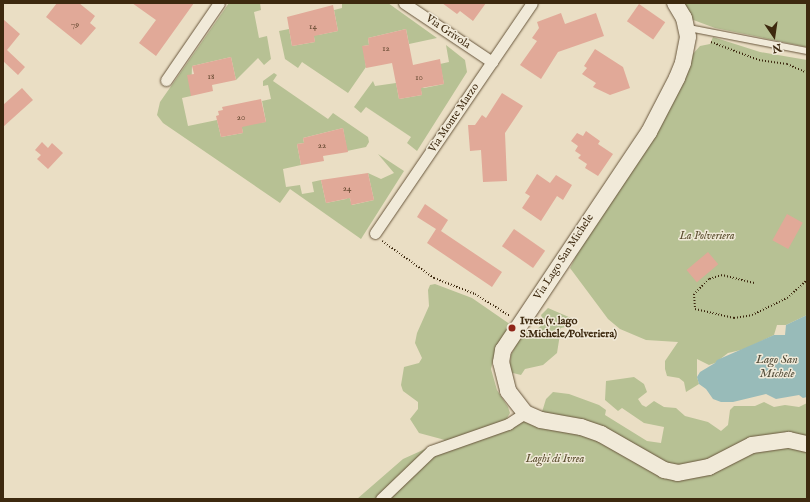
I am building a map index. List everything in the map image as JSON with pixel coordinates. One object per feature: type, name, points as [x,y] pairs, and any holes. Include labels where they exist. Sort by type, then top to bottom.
[{"type":"main road","name":"Via Lago San Michele","points":[[525,413],[508,391],[501,362],[503,350],[649,132],[683,63],[688,37],[686,28],[675,3]]},
{"type":"main road","points":[[525,413],[541,420],[581,427],[601,434],[664,470],[678,473],[709,467],[752,445],[789,440],[807,444]]},
{"type":"street","points":[[166,80],[220,3]]},
{"type":"street","name":"Via Grivola","points":[[404,3],[492,62]]},
{"type":"street","name":"Via Monte Marzo","points":[[375,232],[532,3]]},
{"type":"street","points":[[381,499],[431,451],[508,424],[525,413]]},
{"type":"lane","points":[[686,28],[807,51]]},
{"type":"path","points":[[711,42],[759,60],[787,64],[807,73]]},
{"type":"path","points":[[375,232],[386,246],[428,274],[450,286],[475,294],[521,323]]},
{"type":"path","points":[[754,283],[722,276],[709,279],[694,294],[695,309],[734,318],[752,315],[787,298],[807,280]]},
{"type":"green space","points":[[229,3],[260,3],[261,10],[254,12],[259,38],[267,36],[271,59],[264,65],[258,58],[236,80],[231,57],[192,66],[191,96],[182,98],[188,126],[217,120],[221,137],[243,133],[241,124],[266,122],[262,101],[271,99],[268,85],[263,86],[263,81],[274,73],[277,75],[273,81],[328,119],[333,113],[368,137],[369,142],[366,147],[347,151],[343,128],[303,138],[304,143],[297,144],[301,165],[283,169],[286,187],[300,185],[302,194],[314,192],[312,182],[321,180],[326,203],[346,199],[349,196],[352,205],[374,200],[368,173],[381,179],[394,173],[378,154],[404,171],[361,239],[290,189],[280,203],[163,123],[157,115],[160,102]]},
{"type":"green space","points":[[342,3],[388,3],[437,38],[409,44],[406,29],[368,38],[369,45],[363,46],[366,67],[348,93],[302,62],[298,68],[285,59],[279,31],[289,29],[292,46],[315,42],[313,32],[318,35],[338,31],[334,10],[342,8]]},
{"type":"green space","points":[[680,3],[807,3],[807,47],[715,28],[688,18]]},
{"type":"green space","name":"La Polveriera","points":[[713,37],[760,52],[807,60],[807,315],[786,325],[777,325],[774,335],[745,349],[728,353],[715,363],[709,365],[697,359],[697,377],[699,384],[686,392],[684,382],[679,378],[667,376],[665,369],[665,361],[678,342],[646,340],[620,329],[608,319],[570,268],[575,258],[572,251],[692,55],[700,46],[710,44]]},
{"type":"green space","points":[[446,45],[465,60],[467,72],[417,151],[407,143],[411,137],[366,107],[361,113],[354,107],[373,81],[375,86],[396,83],[399,99],[422,95],[420,86],[424,88],[444,84],[440,64],[449,62]]},
{"type":"green space","name":"Laghi di Ivrea","points":[[435,284],[472,298],[511,325],[496,348],[491,369],[497,390],[508,407],[510,413],[507,418],[542,412],[546,399],[553,392],[569,394],[599,405],[606,410],[605,415],[647,441],[661,443],[664,427],[644,423],[622,408],[618,411],[605,400],[606,381],[634,377],[644,384],[647,392],[638,399],[642,405],[646,407],[654,401],[664,407],[676,408],[685,416],[708,422],[721,431],[728,425],[730,410],[734,406],[755,406],[764,402],[774,407],[785,405],[799,407],[807,403],[807,436],[777,434],[807,439],[807,499],[357,499],[403,459],[445,440],[419,433],[410,419],[418,409],[418,402],[403,391],[401,385],[404,367],[419,363],[422,358],[415,343],[417,333],[429,306],[428,290],[430,285]]},
{"type":"green space","points":[[548,308],[571,318],[573,325],[561,328],[557,353],[543,365],[525,369],[521,375],[509,372],[511,355],[521,334],[535,331],[544,323],[541,315]]},
{"type":"water","name":"Lago San Michele","points":[[807,315],[807,397],[803,398],[799,395],[776,399],[766,394],[733,402],[721,402],[713,399],[706,389],[699,384],[697,377],[700,372],[715,363],[717,360],[774,335],[785,335],[786,325]]},
{"type":"building","points":[[57,3],[79,3],[95,16],[90,23],[96,28],[81,45],[46,17]]},
{"type":"building","points":[[132,3],[194,3],[156,56],[139,43],[156,20]]},
{"type":"building","points":[[442,3],[486,3],[473,21],[460,11],[457,14]]},
{"type":"building","points":[[639,4],[665,22],[653,40],[627,21]]},
{"type":"building","points":[[333,5],[338,31],[314,36],[315,42],[292,46],[287,17]]},
{"type":"building","points":[[561,13],[565,24],[596,13],[604,36],[558,52],[541,79],[520,65],[537,41],[532,38],[539,28],[537,22]]},
{"type":"building","points":[[3,19],[20,34],[7,50],[25,67],[18,75],[3,61]]},
{"type":"building","points":[[406,29],[413,65],[440,59],[444,84],[421,88],[422,95],[399,99],[392,63],[366,68],[362,46],[369,45],[368,38]]},
{"type":"building","points":[[595,49],[623,67],[630,88],[610,95],[593,87],[596,83],[582,74],[587,68],[584,66]]},
{"type":"building","points":[[231,57],[236,80],[212,85],[213,91],[191,96],[187,75],[194,74],[192,66]]},
{"type":"building","points":[[22,88],[33,100],[3,127],[3,105]]},
{"type":"building","points":[[502,93],[523,106],[505,133],[507,181],[483,182],[481,150],[470,151],[468,125],[475,125],[482,115],[486,118]]},
{"type":"building","points":[[261,99],[266,122],[242,127],[243,133],[221,137],[216,116],[219,115],[218,111],[223,110],[222,107]]},
{"type":"building","points":[[343,128],[348,152],[323,156],[324,161],[301,165],[297,144],[304,143],[303,138]]},
{"type":"building","points":[[586,131],[600,141],[598,144],[613,154],[598,176],[585,168],[587,164],[578,158],[581,155],[575,151],[578,146],[571,141],[577,133],[583,136]]},
{"type":"building","points":[[42,142],[48,148],[52,143],[63,153],[48,169],[37,159],[41,155],[35,150]]},
{"type":"building","points":[[368,173],[374,200],[351,205],[350,198],[326,203],[321,180]]},
{"type":"building","points":[[537,174],[550,183],[556,175],[572,185],[563,200],[557,196],[541,221],[522,208],[530,196],[525,193]]},
{"type":"building","points":[[425,204],[448,220],[441,231],[502,272],[492,287],[427,243],[436,229],[417,217]]},
{"type":"building","points":[[787,214],[803,223],[788,249],[772,240]]},
{"type":"building","points":[[514,229],[545,251],[533,268],[502,246]]},
{"type":"building","points":[[708,252],[718,264],[697,282],[687,270]]},
{"type":"place","name":"Ivrea (v. lago S.Michele/Polveriera)","points":[[512,328]]}]
